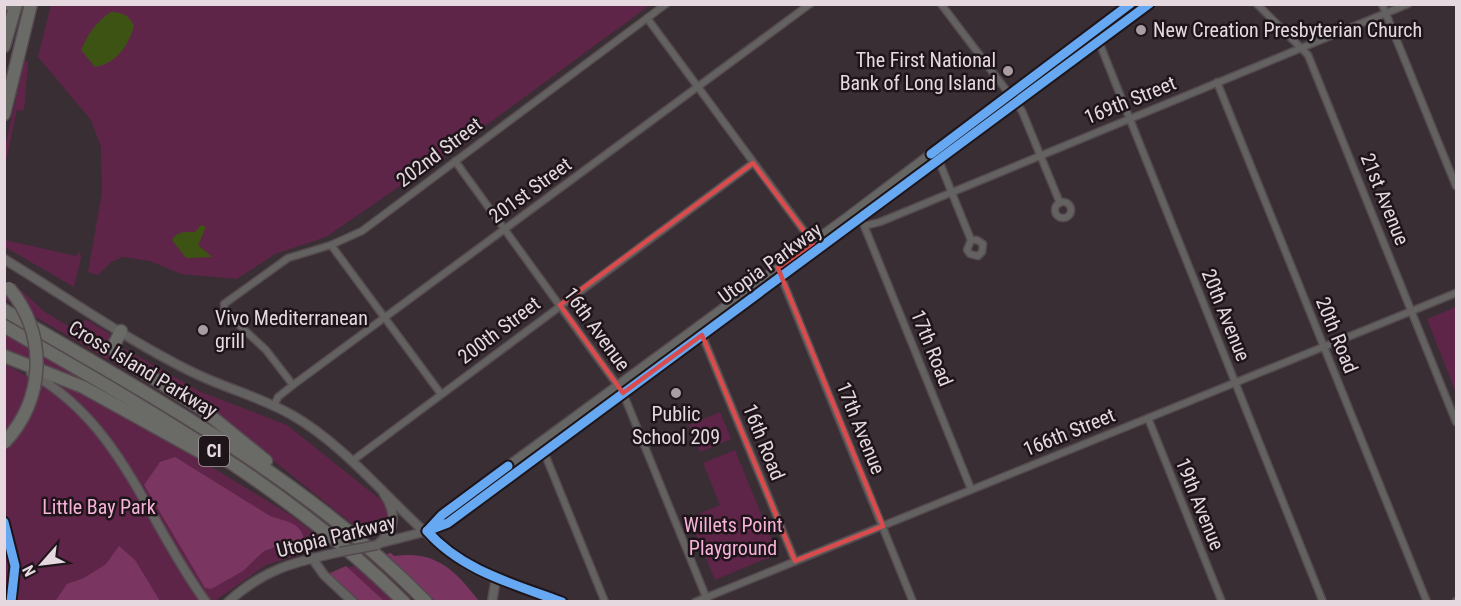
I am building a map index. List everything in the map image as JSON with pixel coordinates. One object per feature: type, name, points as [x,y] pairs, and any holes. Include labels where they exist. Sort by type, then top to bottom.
[{"type":"highway","points":[[4,46],[16,4]]},
{"type":"highway","points":[[4,114],[31,4]]},
{"type":"highway","points":[[4,443],[28,408],[35,385],[37,366],[32,328],[24,310],[7,286]]},
{"type":"highway","name":"Cross Island Parkway","points":[[4,310],[223,440],[352,532],[426,602]]},
{"type":"highway","name":"Cross Island Parkway","points":[[4,326],[177,428],[288,501],[353,553],[404,602]]},
{"type":"highway","points":[[122,331],[113,346],[118,356],[217,420],[352,532]]},
{"type":"highway","points":[[4,357],[88,389],[288,501]]},
{"type":"main road","name":"Utopia Parkway","points":[[427,531],[448,523],[544,452],[621,389],[702,335],[813,243],[1130,4]]},
{"type":"main road","name":"Utopia Parkway","points":[[427,531],[442,515],[621,389],[779,273],[863,222],[939,161],[1149,4]]},
{"type":"street","name":"202nd Street","points":[[292,385],[266,350],[225,312],[223,307],[288,258],[331,245],[362,231],[666,4]]},
{"type":"street","name":"201st Street","points":[[274,406],[278,397],[292,385],[810,4]]},
{"type":"street","points":[[941,4],[1016,103],[1060,203]]},
{"type":"street","name":"21st Avenue","points":[[1257,4],[1308,55],[1456,422]]},
{"type":"street","points":[[1382,4],[1456,186]]},
{"type":"street","name":"169th Street","points":[[863,222],[880,222],[1408,4]]},
{"type":"street","points":[[647,18],[813,243]]},
{"type":"street","name":"20th Avenue","points":[[1099,42],[1323,602]]},
{"type":"street","name":"20th Road","points":[[1217,82],[1427,602]]},
{"type":"street","name":"16th Avenue","points":[[455,161],[621,389],[707,599]]},
{"type":"street","points":[[939,161],[971,240]]},
{"type":"street","name":"200th Street","points":[[352,461],[753,163]]},
{"type":"street","name":"17th Road","points":[[863,222],[971,489]]},
{"type":"street","points":[[331,245],[441,394]]},
{"type":"street","points":[[4,259],[192,372],[226,389],[274,406],[309,426],[377,483],[459,560],[496,578],[562,602]]},
{"type":"street","name":"17th Avenue","points":[[779,273],[913,602]]},
{"type":"street","name":"166th Street","points":[[695,602],[1456,293]]},
{"type":"street","name":"16th Road","points":[[702,335],[795,561]]},
{"type":"street","points":[[4,357],[62,391],[96,427],[126,470],[179,561],[206,602]]},
{"type":"street","name":"19th Avenue","points":[[1148,418],[1222,602]]},
{"type":"street","points":[[544,452],[605,602]]},
{"type":"street","points":[[376,544],[388,534],[394,521],[392,507],[377,483]]},
{"type":"street","name":"Utopia Parkway","points":[[228,602],[270,571],[312,558],[427,531]]},
{"type":"street","points":[[312,558],[324,576],[353,602]]},
{"type":"street","points":[[492,602],[496,578]]},
{"type":"highlighted area","points":[[753,163],[813,243],[778,268],[883,526],[795,561],[702,335],[623,393],[560,305]]},
{"type":"green space","points":[[51,5],[650,5],[451,151],[326,237],[275,254],[237,279],[181,274],[150,261],[123,257],[111,262],[98,275],[88,272],[102,193],[101,147],[91,120],[38,57]]},
{"type":"green space","points":[[24,61],[28,62],[24,111],[17,110],[5,165],[5,148]]},
{"type":"green space","points":[[5,240],[76,256],[80,251],[81,258],[74,287],[5,247]]},
{"type":"green space","points":[[15,285],[45,312],[68,326],[87,320],[110,334],[107,349],[110,356],[181,398],[180,402],[5,299],[4,293]]},
{"type":"green space","points":[[1456,307],[1456,393],[1427,319]]},
{"type":"green space","points":[[5,334],[76,376],[76,379],[5,351]]},
{"type":"green space","points":[[125,349],[201,392],[287,425],[381,500],[388,511],[388,521],[366,535],[222,419],[123,352]]},
{"type":"green space","name":"Little Bay Park","points":[[5,364],[46,387],[46,375],[70,384],[197,454],[195,457],[289,514],[328,544],[301,550],[302,554],[266,565],[215,601],[5,601]]},
{"type":"green space","points":[[720,412],[731,439],[700,452],[689,425]]},
{"type":"green space","name":"Willets Point Playground","points":[[735,450],[775,548],[775,555],[715,580],[689,518],[720,505],[703,463]]},
{"type":"green space","points":[[356,565],[394,601],[360,601],[330,573]]},
{"type":"shaded area","points":[[111,12],[125,15],[134,26],[125,47],[115,58],[95,67],[81,50],[93,29]]},
{"type":"shaded area","points":[[201,225],[206,227],[198,245],[212,257],[186,258],[172,240],[179,234],[195,232]]},
{"type":"shaded area","points":[[175,457],[270,516],[296,526],[303,535],[304,541],[297,546],[278,546],[264,551],[243,571],[211,589],[205,588],[144,485],[160,462]]},
{"type":"shaded area","points":[[119,546],[135,560],[160,601],[49,601],[56,600],[67,584],[84,578],[106,564]]},
{"type":"shaded area","points":[[391,553],[394,556],[422,556],[433,559],[453,572],[479,601],[435,601],[386,554]]},
{"type":"shaded area","points":[[346,566],[384,601],[360,601],[330,573]]},
{"type":"cycle path","points":[[931,154],[1130,4]]},
{"type":"cycle path","points":[[427,531],[448,523],[1149,4]]},
{"type":"cycle path","points":[[429,529],[442,515],[508,466]]},
{"type":"cycle path","points":[[4,522],[15,566],[11,602]]},
{"type":"cycle path","points":[[427,531],[441,545],[472,566],[507,582],[562,602]]},
{"type":"place","name":"New Creation Presbyterian Church","points":[[1141,30]]},
{"type":"place","name":"The First National Bank of Long Island","points":[[1008,71]]},
{"type":"place","name":"Vivo Mediterranean grill","points":[[203,330]]},
{"type":"place","name":"Public School 209","points":[[676,393]]}]
